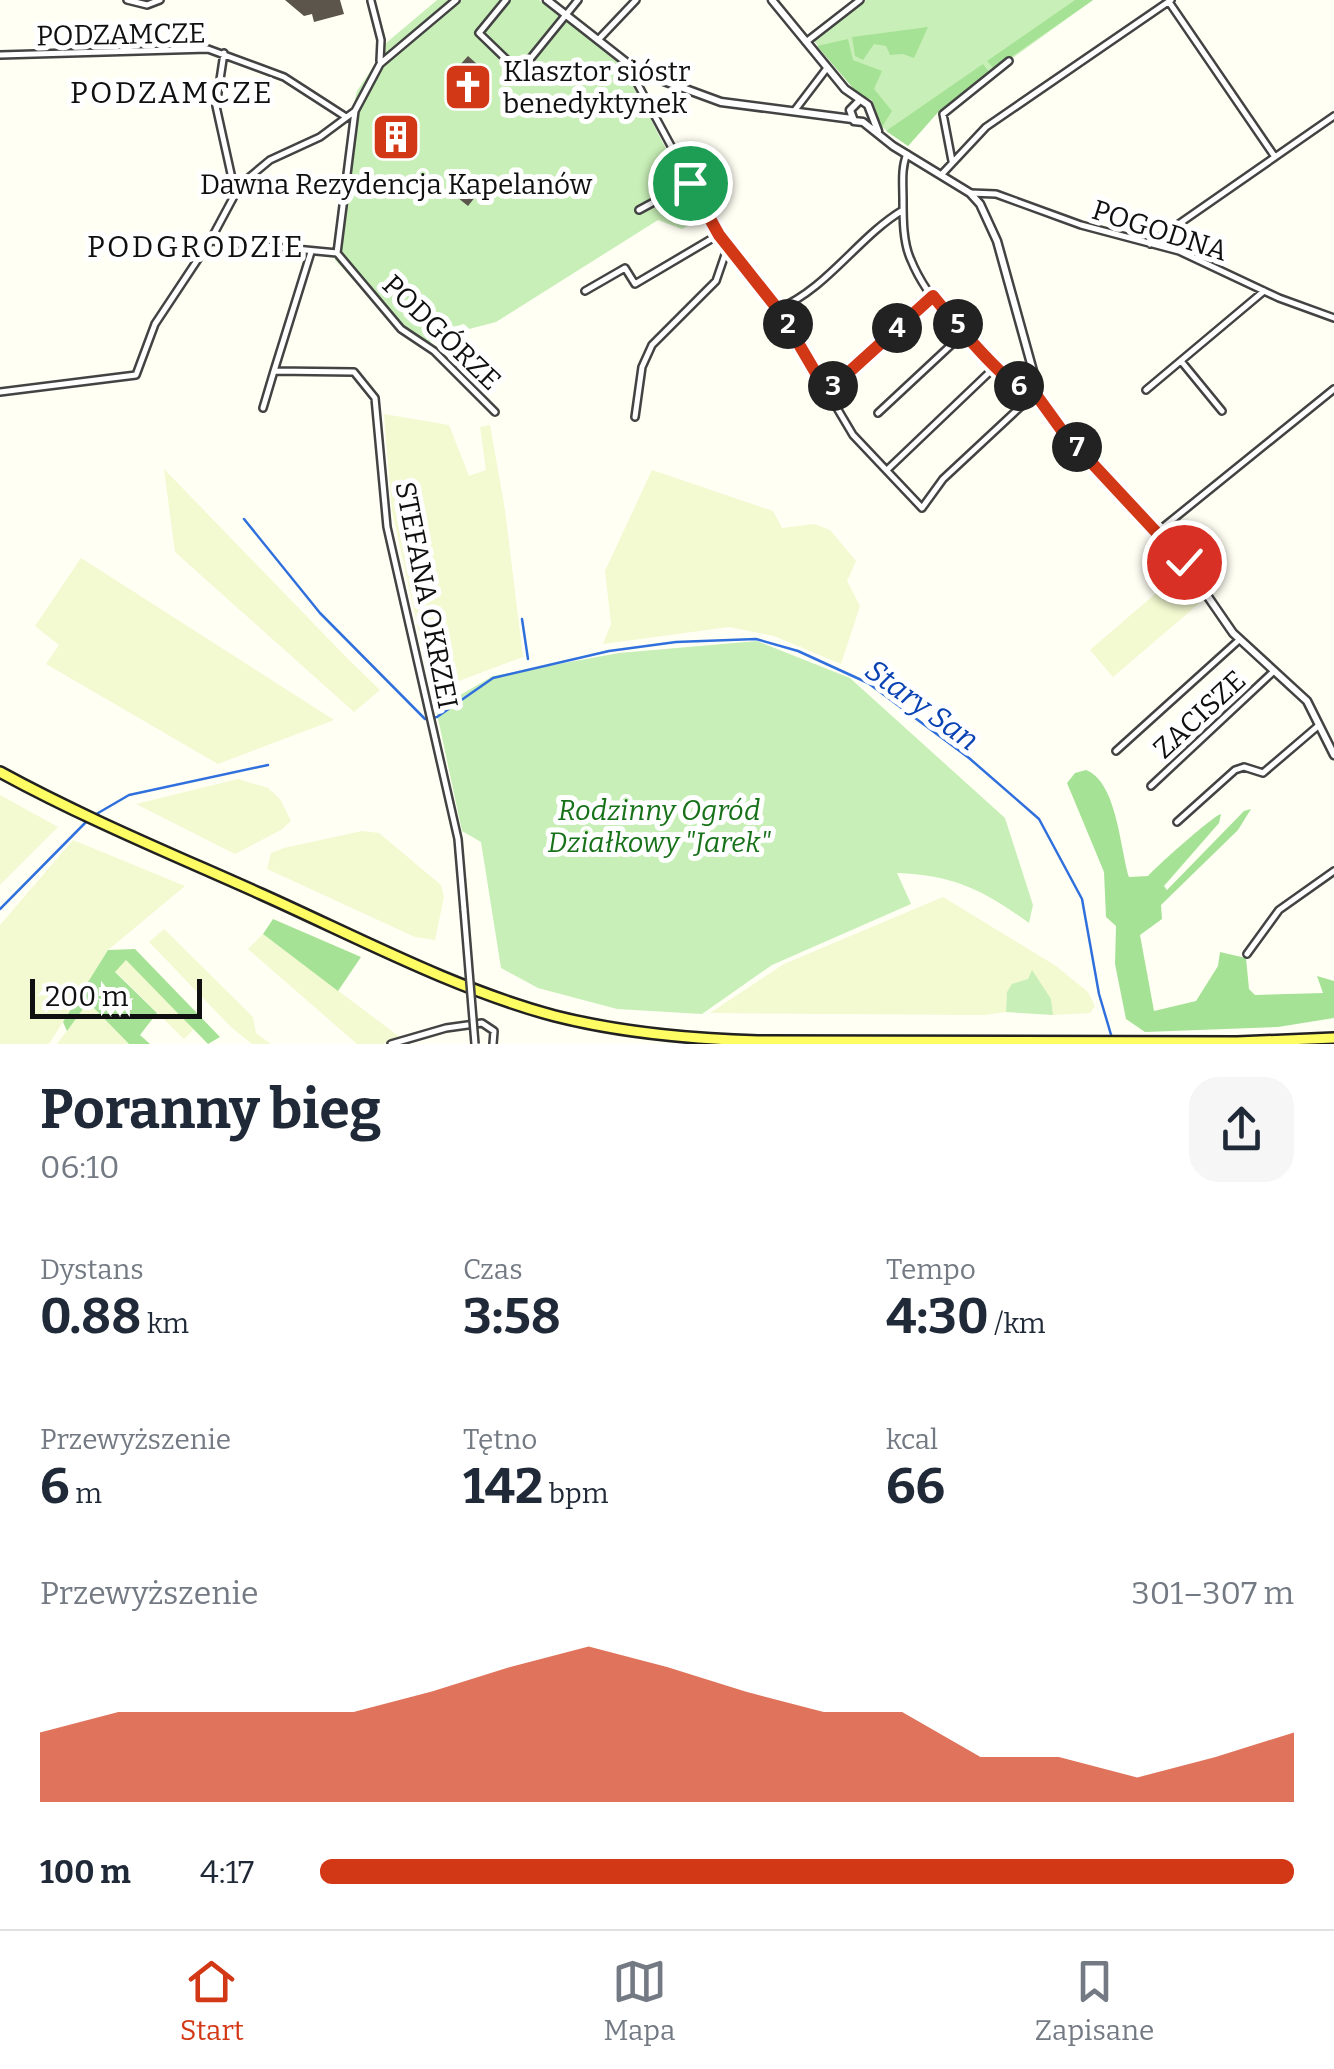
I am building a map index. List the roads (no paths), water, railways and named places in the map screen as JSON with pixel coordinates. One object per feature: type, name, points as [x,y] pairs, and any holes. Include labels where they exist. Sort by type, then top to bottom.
[{"type":"main road","points":[[0,772],[104,824],[457,981],[526,1007],[593,1025],[714,1040],[1134,1042],[1334,1038]]},
{"type":"street","points":[[127,0],[148,5],[160,0]]},
{"type":"street","points":[[210,241],[337,252],[354,111],[380,64],[382,50],[371,0]]},
{"type":"street","points":[[380,64],[456,0]]},
{"type":"street","points":[[506,0],[480,33],[510,62],[522,68],[578,0]]},
{"type":"street","points":[[547,0],[653,77],[722,102],[752,108],[832,117],[868,106],[866,119]]},
{"type":"street","points":[[598,40],[636,0]]},
{"type":"street","points":[[772,0],[845,90],[853,109],[879,134],[970,193],[988,218],[1026,340],[1034,396]]},
{"type":"street","points":[[806,42],[860,0]]},
{"type":"street","points":[[942,174],[986,127],[1170,1],[1275,156]]},
{"type":"street","name":"PODZAMCZE","points":[[0,55],[172,47],[224,53],[284,77],[346,116]]},
{"type":"street","points":[[224,53],[216,106],[235,193]]},
{"type":"street","points":[[952,162],[943,114],[1009,62]]},
{"type":"street","points":[[632,65],[641,90],[719,235],[778,309],[853,435],[922,508],[943,479],[1034,396]]},
{"type":"street","points":[[794,110],[827,68]]},
{"type":"street","points":[[641,90],[653,77]]},
{"type":"street","points":[[0,392],[136,375],[155,324],[210,241],[235,193],[270,160],[320,137],[354,111]]},
{"type":"street","points":[[1150,244],[1334,116]]},
{"type":"street","points":[[908,154],[903,210],[910,260],[933,296],[996,365],[1034,396],[1190,568],[1239,640],[1301,694],[1334,755]]},
{"type":"street","points":[[639,210],[690,183]]},
{"type":"street","name":"POGODNA","points":[[970,193],[996,194],[1081,225],[1203,260],[1264,291],[1334,318]]},
{"type":"street","points":[[778,309],[803,295],[884,222],[903,210]]},
{"type":"street","points":[[585,291],[625,268],[636,284],[719,235]]},
{"type":"street","points":[[635,417],[642,367],[652,346],[716,282],[728,246]]},
{"type":"street","points":[[262,408],[311,252]]},
{"type":"street","name":"PODGÓRZE","points":[[337,252],[401,329],[434,351],[495,412]]},
{"type":"street","points":[[1146,390],[1264,291]]},
{"type":"street","points":[[827,392],[933,296]]},
{"type":"street","points":[[878,413],[965,332]]},
{"type":"street","points":[[1181,361],[1222,411]]},
{"type":"street","points":[[888,469],[996,365]]},
{"type":"street","name":"STEFANA OKRZEI","points":[[274,371],[354,372],[374,398],[388,527],[458,840],[474,1044]]},
{"type":"street","points":[[1156,532],[1334,388]]},
{"type":"street","name":"ZACISZE","points":[[1116,752],[1239,640]]},
{"type":"street","name":"ZACISZE","points":[[1151,786],[1274,671]]},
{"type":"street","points":[[1177,822],[1235,770],[1244,766],[1263,773],[1320,724]]},
{"type":"street","points":[[1248,954],[1279,910],[1334,871]]},
{"type":"street","points":[[391,1044],[446,1028],[482,1023],[494,1030],[493,1044]]},
{"type":"waterway","name":"Stary San","points":[[244,519],[320,613],[425,719],[437,717],[493,678],[609,651],[676,642],[756,639],[798,651],[868,683],[969,758],[1039,819],[1082,899],[1099,994],[1112,1038]]},
{"type":"waterway","points":[[522,619],[528,659]]},
{"type":"waterway","points":[[93,816],[129,795],[268,765]]},
{"type":"waterway","points":[[0,909],[87,821]]},
{"type":"place","name":"Klasztor sióstr benedyktynek","points":[[468,87]]},
{"type":"place","name":"Dawna Rezydencja Kapelanów","points":[[396,137]]},
{"type":"district","name":"PODZAMCZE","points":[[172,93]]},
{"type":"district","name":"PODGRODZIE","points":[[196,247]]},
{"type":"park label","name":"Rodzinny Ogród Działkowy \"Jarek\"","points":[[659,826]]}]
